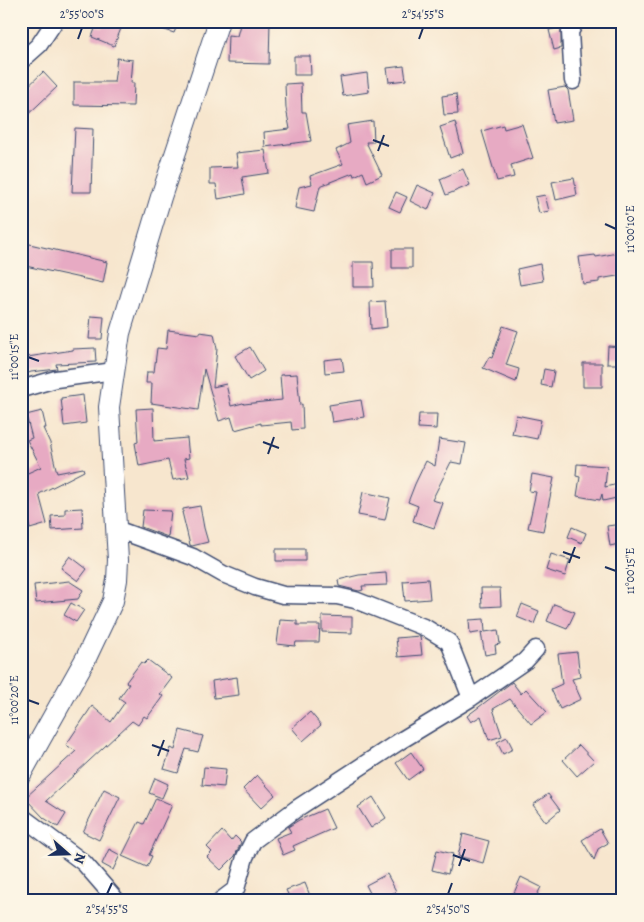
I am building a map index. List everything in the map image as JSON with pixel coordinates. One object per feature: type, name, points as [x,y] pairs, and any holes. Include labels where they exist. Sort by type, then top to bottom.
[{"type":"main road","points":[[21,774],[86,658],[113,601],[118,560],[109,406],[120,333],[164,188],[219,21]]},
{"type":"street","points":[[21,61],[39,45],[55,21]]},
{"type":"street","points":[[573,81],[570,32],[576,21]]},
{"type":"street","points":[[21,389],[56,379],[114,371]]},
{"type":"street","points":[[116,529],[193,557],[222,574],[255,588],[283,596],[337,596],[355,600],[426,628],[448,642],[472,698]]},
{"type":"street","points":[[220,901],[236,889],[245,857],[253,841],[336,782],[472,698],[525,661],[536,649]]},
{"type":"street","points":[[21,816],[84,863],[116,901]]},
{"type":"building","points":[[104,21],[124,21],[114,46],[92,37],[96,26],[102,28]]},
{"type":"building","points":[[144,21],[179,21],[174,33],[144,23]]},
{"type":"building","points":[[241,21],[270,21],[269,64],[227,63],[228,35],[237,36]]},
{"type":"building","points":[[561,27],[561,48],[554,50],[549,30]]},
{"type":"building","points":[[294,56],[310,56],[311,75],[294,75]]},
{"type":"building","points":[[117,58],[133,60],[131,83],[134,83],[133,106],[74,105],[74,82],[114,82]]},
{"type":"building","points":[[404,66],[406,80],[389,82],[387,68]]},
{"type":"building","points":[[43,72],[57,87],[21,121],[21,93]]},
{"type":"building","points":[[367,73],[369,92],[343,96],[340,77]]},
{"type":"building","points":[[301,83],[302,112],[306,112],[311,141],[265,147],[264,132],[290,129],[286,108],[285,84]]},
{"type":"building","points":[[565,87],[568,90],[573,120],[554,123],[548,90]]},
{"type":"building","points":[[456,94],[458,114],[444,115],[442,96]]},
{"type":"building","points":[[373,121],[374,142],[366,142],[382,175],[367,182],[363,172],[354,176],[353,173],[320,186],[314,212],[295,208],[299,187],[312,184],[310,176],[343,164],[336,150],[350,143],[347,125]]},
{"type":"building","points":[[455,122],[463,153],[450,158],[440,127]]},
{"type":"building","points":[[522,124],[533,158],[511,165],[514,177],[497,181],[482,131],[503,125],[504,129]]},
{"type":"building","points":[[75,128],[93,129],[91,192],[72,192]]},
{"type":"building","points":[[265,150],[269,173],[242,177],[245,194],[218,199],[216,184],[210,184],[210,168],[238,167],[236,153]]},
{"type":"building","points":[[463,169],[470,185],[446,195],[440,179]]},
{"type":"building","points":[[574,178],[577,195],[556,200],[552,182]]},
{"type":"building","points":[[417,185],[435,193],[428,210],[410,201]]},
{"type":"building","points":[[396,192],[407,197],[400,212],[389,207]]},
{"type":"building","points":[[545,195],[549,211],[539,213],[535,197]]},
{"type":"building","points":[[21,242],[107,262],[103,283],[21,265]]},
{"type":"building","points":[[392,249],[412,249],[412,268],[392,268]]},
{"type":"building","points":[[623,252],[623,275],[599,279],[599,282],[583,284],[579,257],[595,255],[596,257]]},
{"type":"building","points":[[353,262],[373,262],[374,287],[353,287]]},
{"type":"building","points":[[540,264],[543,281],[520,285],[517,269]]},
{"type":"building","points":[[385,301],[387,327],[371,329],[370,302]]},
{"type":"building","points":[[91,316],[104,317],[102,339],[89,339]]},
{"type":"building","points":[[503,326],[518,331],[506,365],[519,369],[516,382],[483,368],[489,357],[492,358]]},
{"type":"building","points":[[168,330],[214,334],[217,349],[213,387],[226,384],[231,406],[243,403],[282,400],[280,375],[297,374],[300,405],[302,404],[303,429],[292,430],[291,422],[261,425],[261,423],[235,430],[231,417],[219,421],[204,369],[198,410],[151,403],[152,383],[146,383],[147,372],[154,372],[157,348],[166,349]]},
{"type":"building","points":[[608,346],[623,347],[623,364],[607,364]]},
{"type":"building","points":[[250,347],[264,371],[249,380],[235,356]]},
{"type":"building","points":[[95,348],[96,362],[56,364],[57,369],[31,372],[21,376],[21,358],[73,349]]},
{"type":"building","points":[[342,358],[344,371],[325,373],[324,360]]},
{"type":"building","points":[[583,363],[602,363],[602,387],[583,387]]},
{"type":"building","points":[[544,369],[554,371],[551,387],[541,385]]},
{"type":"building","points":[[83,395],[86,423],[64,426],[61,398]]},
{"type":"building","points":[[361,400],[364,417],[332,422],[329,405]]},
{"type":"building","points":[[153,408],[154,441],[187,438],[189,458],[184,459],[189,477],[173,480],[168,460],[139,466],[135,443],[138,442],[136,409]]},
{"type":"building","points":[[42,411],[46,428],[43,428],[50,443],[57,473],[83,468],[84,471],[39,494],[47,524],[30,529],[26,515],[21,517],[21,476],[41,467],[27,440],[32,438],[26,415]]},
{"type":"building","points":[[419,414],[437,414],[436,429],[418,428]]},
{"type":"building","points":[[516,415],[541,420],[537,439],[512,434]]},
{"type":"building","points":[[439,439],[466,443],[462,464],[451,462],[432,500],[443,503],[434,528],[413,521],[418,506],[408,502],[426,461],[435,466]]},
{"type":"building","points":[[577,464],[607,466],[605,487],[618,484],[621,497],[603,501],[602,494],[600,500],[577,496],[580,477],[576,476]]},
{"type":"building","points":[[532,474],[554,478],[543,531],[528,528],[536,492],[529,491]]},
{"type":"building","points":[[363,492],[390,498],[385,520],[358,515]]},
{"type":"building","points":[[200,506],[208,542],[192,546],[190,545],[182,512],[183,509]]},
{"type":"building","points":[[82,508],[83,528],[52,530],[51,516],[65,515],[65,509]]},
{"type":"building","points":[[143,510],[171,511],[168,537],[141,527]]},
{"type":"building","points":[[622,524],[623,543],[610,546],[607,526]]},
{"type":"building","points":[[572,527],[586,533],[582,543],[568,537]]},
{"type":"building","points":[[276,549],[305,549],[305,561],[276,561]]},
{"type":"building","points":[[551,554],[570,560],[565,576],[546,570]]},
{"type":"building","points":[[70,556],[87,569],[78,581],[61,568]]},
{"type":"building","points":[[386,573],[387,585],[362,586],[363,590],[359,591],[339,586],[338,580],[359,575]]},
{"type":"building","points":[[428,579],[430,599],[405,601],[403,581]]},
{"type":"building","points":[[69,581],[83,590],[78,599],[36,603],[34,585]]},
{"type":"building","points":[[481,588],[500,588],[501,606],[482,607]]},
{"type":"building","points":[[71,603],[84,610],[76,622],[64,615]]},
{"type":"building","points":[[522,604],[539,611],[534,624],[517,617]]},
{"type":"building","points":[[554,604],[575,612],[567,629],[547,621]]},
{"type":"building","points":[[322,616],[352,617],[352,633],[322,632]]},
{"type":"building","points":[[484,619],[485,632],[498,630],[500,644],[495,645],[496,653],[485,655],[481,633],[483,632],[470,634],[469,620]]},
{"type":"building","points":[[280,620],[297,621],[297,625],[320,625],[319,642],[296,642],[295,646],[277,644]]},
{"type":"building","points":[[420,636],[422,655],[398,657],[396,638]]},
{"type":"building","points":[[577,652],[580,677],[572,679],[581,699],[560,709],[551,689],[562,684],[558,654]]},
{"type":"building","points":[[148,660],[172,678],[160,694],[163,696],[147,718],[144,716],[138,725],[132,721],[46,801],[66,814],[58,827],[44,818],[25,798],[76,751],[66,745],[92,706],[111,722],[125,702],[119,698],[129,684],[126,682],[141,662],[144,664]]},
{"type":"building","points":[[237,677],[239,695],[214,698],[212,681]]},
{"type":"building","points":[[512,682],[521,694],[526,689],[547,712],[531,724],[510,699],[493,709],[502,736],[489,740],[481,716],[471,722],[467,716]]},
{"type":"building","points":[[310,712],[321,725],[303,741],[292,728]]},
{"type":"building","points":[[180,730],[203,736],[198,752],[186,749],[178,773],[164,769],[171,748],[175,750]]},
{"type":"building","points":[[507,737],[513,749],[503,754],[497,742]]},
{"type":"building","points":[[579,745],[594,761],[577,776],[563,760]]},
{"type":"building","points":[[411,752],[423,769],[408,780],[396,763]]},
{"type":"building","points":[[204,767],[226,769],[224,787],[202,785]]},
{"type":"building","points":[[257,775],[275,795],[261,808],[243,789]]},
{"type":"building","points":[[155,778],[168,784],[162,798],[149,793]]},
{"type":"building","points":[[104,789],[120,797],[99,840],[83,832]]},
{"type":"building","points":[[548,794],[560,810],[546,822],[533,805]]},
{"type":"building","points":[[373,797],[386,818],[371,828],[358,807]]},
{"type":"building","points":[[156,798],[172,805],[149,855],[152,856],[147,867],[122,856],[139,822],[144,824]]},
{"type":"building","points":[[325,809],[334,828],[293,846],[295,850],[283,855],[276,838],[291,832],[288,827],[299,820]]},
{"type":"building","points":[[600,829],[608,843],[598,849],[594,860],[582,840]]},
{"type":"building","points":[[222,831],[231,841],[235,836],[241,842],[235,856],[221,870],[207,857],[212,852],[207,847]]},
{"type":"building","points":[[463,834],[489,841],[483,863],[458,856]]},
{"type":"building","points":[[109,849],[120,855],[113,870],[102,864]]},
{"type":"building","points":[[437,850],[453,854],[448,874],[432,870]]},
{"type":"building","points":[[387,874],[396,891],[393,893],[397,901],[374,901],[366,885]]},
{"type":"building","points":[[521,877],[541,887],[534,901],[514,893]]},
{"type":"building","points":[[305,883],[312,901],[291,901],[286,890]]}]
